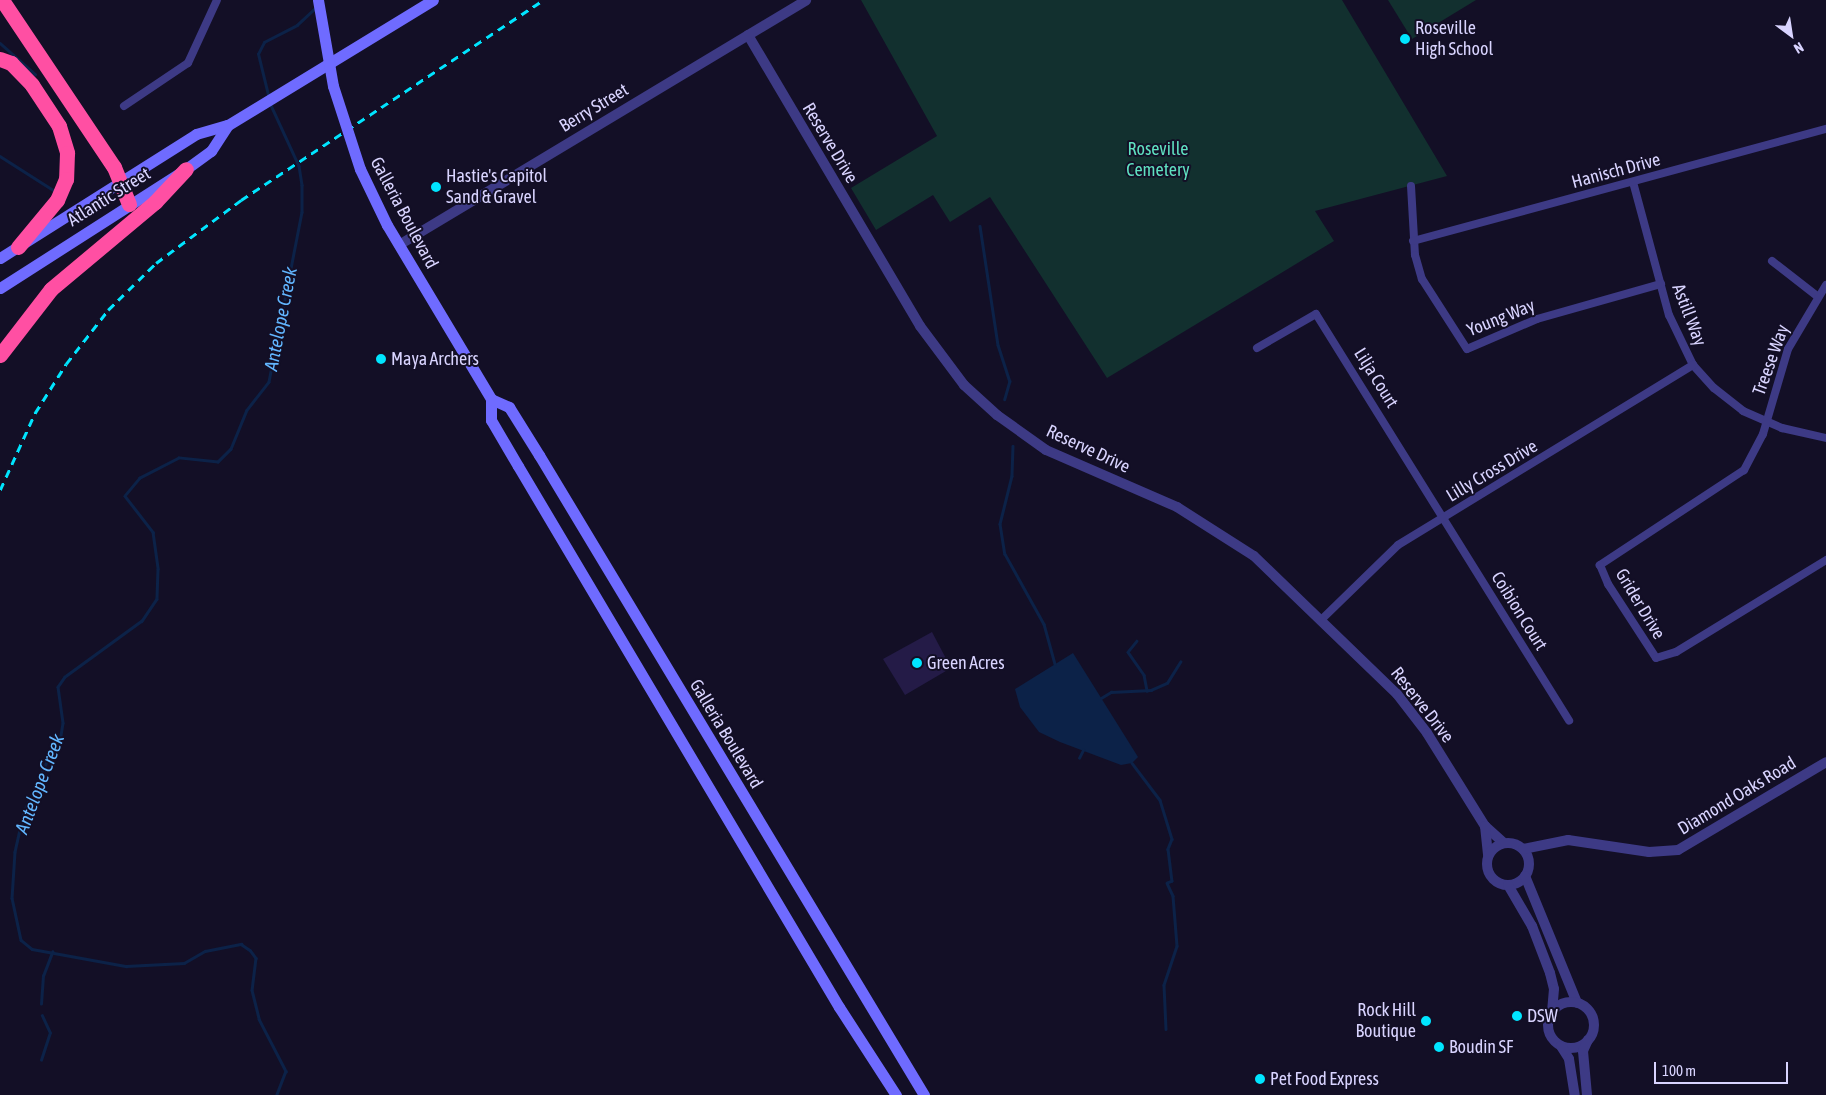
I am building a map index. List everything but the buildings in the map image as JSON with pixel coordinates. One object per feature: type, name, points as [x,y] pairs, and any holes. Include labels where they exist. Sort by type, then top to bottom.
[{"type":"highway","points":[[2,0],[120,183],[130,204]]},
{"type":"highway","points":[[0,59],[11,64],[32,85],[59,126],[67,154],[66,179],[57,200],[18,247]]},
{"type":"highway","points":[[0,355],[52,289],[156,202],[186,169]]},
{"type":"main road","name":"Galleria Boulevard","points":[[318,0],[332,86],[360,169],[399,245],[491,399],[491,420],[838,1007],[896,1095]]},
{"type":"main road","name":"Atlantic Street","points":[[0,258],[196,134],[228,125],[433,0]]},
{"type":"main road","name":"Atlantic Street","points":[[0,288],[186,169],[211,151],[228,125]]},
{"type":"main road","name":"Galleria Boulevard","points":[[491,399],[509,407],[539,454],[924,1095]]},
{"type":"main road","points":[[889,1084],[905,1095]]},
{"type":"street","points":[[124,106],[188,63],[217,0]]},
{"type":"street","name":"Berry Street","points":[[399,245],[806,0]]},
{"type":"street","name":"Reserve Drive","points":[[748,35],[920,326],[945,363],[976,396],[1010,426],[1053,454],[1177,507],[1229,538],[1266,566],[1406,705],[1485,826],[1504,843]]},
{"type":"street","name":"Hanisch Drive","points":[[1413,241],[1826,129]]},
{"type":"street","name":"Astill Way","points":[[1633,182],[1674,330],[1693,366],[1727,400],[1766,423],[1826,438]]},
{"type":"street","name":"Young Way","points":[[1411,186],[1413,241],[1422,279],[1467,350],[1537,319],[1661,284]]},
{"type":"street","points":[[1772,261],[1817,296]]},
{"type":"street","name":"Treese Way","points":[[1766,423],[1788,349],[1817,296],[1826,285]]},
{"type":"street","name":"Lilja Court","points":[[1257,348],[1316,314],[1444,518]]},
{"type":"street","name":"Lilly Cross Drive","points":[[1321,620],[1386,554],[1693,366]]},
{"type":"street","name":"Grider Drive","points":[[1766,423],[1752,458],[1736,477],[1600,565],[1608,584],[1656,658],[1676,652],[1826,560]]},
{"type":"street","name":"Coibion Court","points":[[1444,518],[1569,721]]},
{"type":"street","name":"Diamond Oaks Road","points":[[1523,849],[1568,840],[1649,852],[1678,850],[1826,762]]},
{"type":"street","name":"Reserve Drive","points":[[1485,826],[1488,856]]},
{"type":"street","points":[[1575,1095],[1570,1059],[1549,1031],[1554,988],[1530,921],[1508,885],[1490,876],[1488,856],[1504,843],[1523,849],[1528,860],[1525,876],[1578,1003],[1593,1019],[1583,1051],[1587,1095]]},
{"type":"street","name":"Diamond Oaks Road","points":[[1528,860],[1543,846]]},
{"type":"street","points":[[1508,885],[1525,876]]},
{"type":"street","points":[[1552,1013],[1563,1004],[1578,1003]]},
{"type":"street","points":[[1561,1046],[1575,1048],[1588,1040]]},
{"type":"green space","name":"Roseville Cemetery","points":[[861,0],[1342,0],[1447,176],[1315,211],[1334,241],[1107,378],[990,197],[950,222],[933,195],[876,230],[851,188],[937,136]]},
{"type":"green space","points":[[1388,0],[1476,0],[1412,39]]},
{"type":"water","points":[[1073,653],[1138,757],[1132,763],[1121,765],[1039,732],[1020,707],[1015,689]]},
{"type":"waterway","name":"Antelope Creek","points":[[268,95],[258,54],[264,42],[297,25],[316,7]]},
{"type":"waterway","points":[[0,43],[35,74]]},
{"type":"waterway","name":"Antelope Creek","points":[[270,103],[299,166],[302,185],[302,212],[269,382],[247,410],[231,449],[218,462],[179,458],[140,478],[125,496],[153,532],[158,569],[157,599],[142,621],[65,677],[58,687],[63,723],[59,747],[47,762],[24,812],[15,852],[12,898],[21,940],[32,949],[126,966],[184,963],[205,951],[241,944],[250,950],[256,958],[252,990],[259,1019],[286,1071],[277,1095]]},
{"type":"waterway","points":[[0,156],[55,191]]},
{"type":"waterway","points":[[980,226],[998,345],[1010,381],[1005,399]]},
{"type":"waterway","points":[[1013,446],[1012,476],[1000,524],[1005,554],[1044,624],[1055,664]]},
{"type":"waterway","points":[[1137,641],[1128,652],[1144,675],[1147,691]]},
{"type":"waterway","points":[[1101,698],[1111,692],[1151,690],[1167,683],[1180,662]]},
{"type":"waterway","points":[[1079,758],[1083,750]]},
{"type":"waterway","points":[[1132,763],[1160,800],[1172,839],[1168,849],[1172,881],[1167,883],[1173,896],[1177,946],[1164,985],[1166,1029]]},
{"type":"waterway","points":[[41,1004],[43,976],[52,952]]},
{"type":"waterway","points":[[41,1060],[50,1033],[42,1016]]},
{"type":"railway","points":[[0,490],[35,413],[66,364],[108,310],[156,263],[241,200],[543,0]]},
{"type":"place","name":"Roseville High School","points":[[1405,39]]},
{"type":"place","name":"Hastie's Capitol Sand & Gravel","points":[[436,187]]},
{"type":"place","name":"Maya Archers","points":[[381,359]]},
{"type":"place","name":"Green Acres","points":[[917,663]]},
{"type":"place","name":"DSW","points":[[1517,1016]]},
{"type":"place","name":"Rock Hill Boutique","points":[[1426,1021]]},
{"type":"place","name":"Boudin SF","points":[[1439,1047]]},
{"type":"place","name":"Pet Food Express","points":[[1260,1079]]}]
